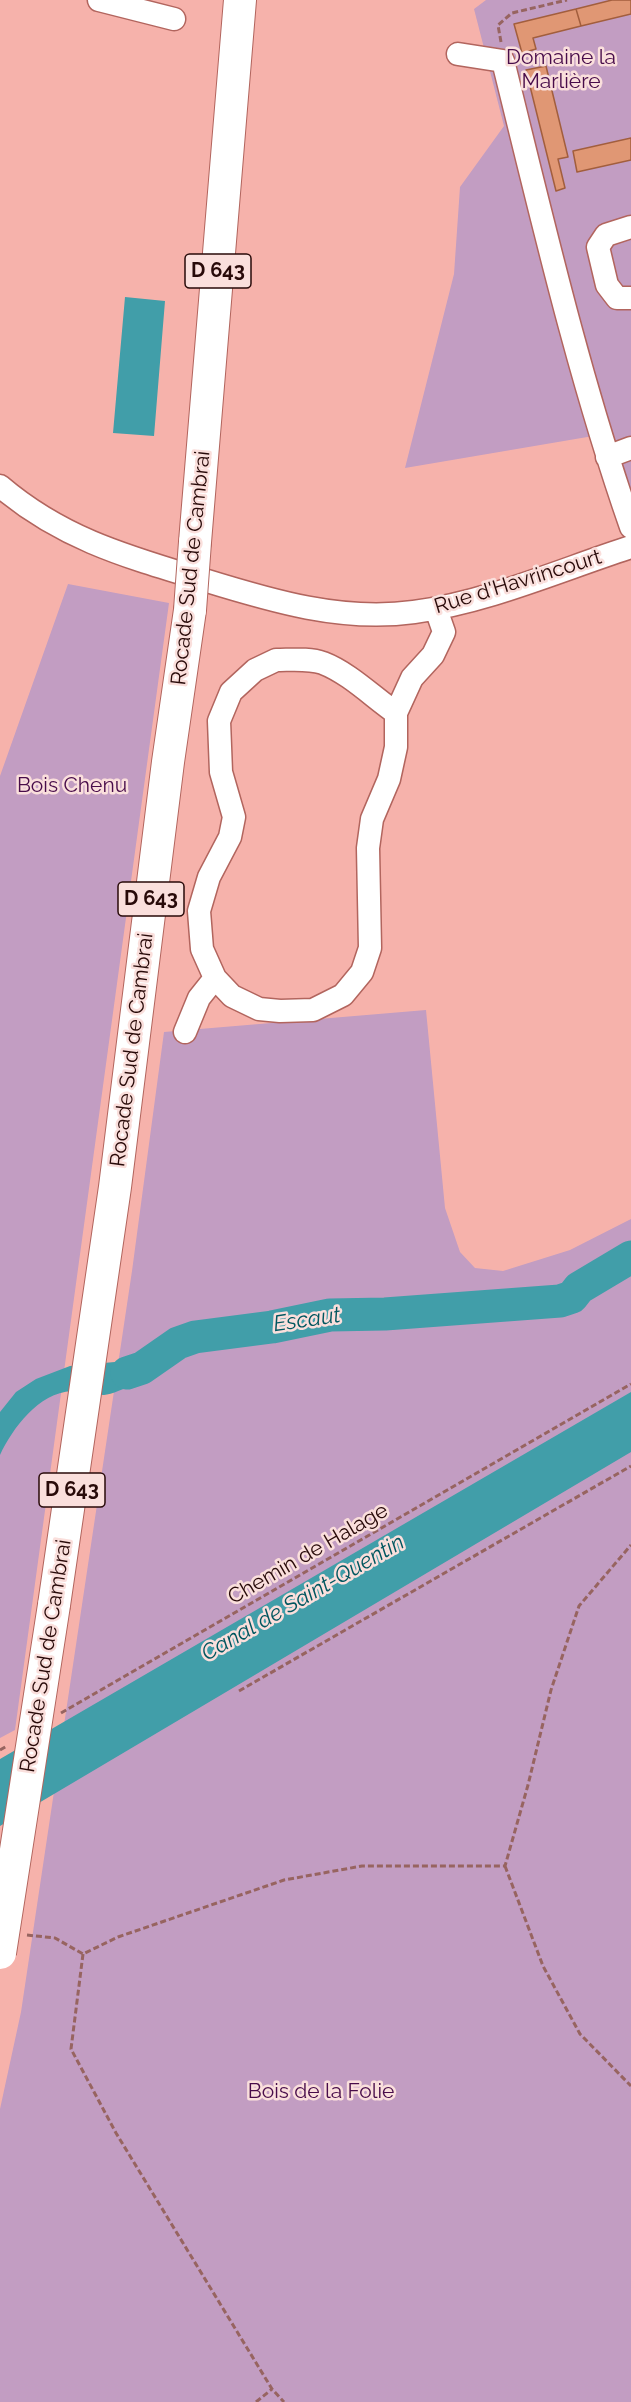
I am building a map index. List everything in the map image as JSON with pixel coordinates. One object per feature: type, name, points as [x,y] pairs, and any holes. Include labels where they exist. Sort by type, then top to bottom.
[{"type":"highway","name":"Rocade Sud de Cambrai","points":[[11,1944],[66,1524],[115,1187],[190,610],[240,0]]},
{"type":"street","points":[[99,0],[174,19]]},
{"type":"street","points":[[459,54],[503,61],[549,246],[607,457],[631,527]]},
{"type":"street","points":[[631,227],[606,235],[598,247],[607,285],[617,298],[631,298]]},
{"type":"street","points":[[607,457],[631,448]]},
{"type":"street","name":"Rue d'Havrincourt","points":[[0,486],[52,524],[98,546],[269,599],[316,609],[357,614],[390,614],[436,609],[494,593],[631,547]]},
{"type":"street","points":[[396,712],[369,695],[348,676],[321,663],[299,660],[276,660],[255,670],[231,692],[219,722],[221,772],[234,817],[230,837],[209,877],[199,911],[202,949],[215,978],[232,996],[259,1009],[312,1010],[343,995],[362,972],[370,948],[368,848],[372,819],[389,779],[396,747],[396,712],[412,678],[433,655],[444,632],[436,609]]},
{"type":"street","points":[[185,1032],[199,998],[215,978]]},
{"type":"path","points":[[503,61],[498,25],[512,13],[567,0]]},
{"type":"path","name":"Chemin de Halage","points":[[53,1718],[631,1384]]},
{"type":"path","points":[[238,1691],[631,1466]]},
{"type":"path","points":[[631,1545],[579,1606],[551,1690],[505,1866],[543,1966],[580,2034],[631,2086]]},
{"type":"path","points":[[0,1750],[9,1745]]},
{"type":"path","points":[[83,1954],[118,1937],[284,1880],[362,1866],[505,1866]]},
{"type":"path","points":[[11,1944],[55,1938],[83,1954]]},
{"type":"path","points":[[83,1954],[71,2049],[116,2133],[272,2389],[284,2402]]},
{"type":"path","points":[[256,2402],[272,2389]]},
{"type":"green space","name":"Domaine la Marlière","points":[[486,0],[631,0],[631,507],[605,434],[405,468],[454,274],[460,187],[504,126],[474,9]]},
{"type":"green space","name":"Bois Chenu","points":[[68,584],[169,603],[15,1730],[0,1738],[0,776]]},
{"type":"green space","name":"Bois de la Folie","points":[[426,1010],[445,1208],[460,1252],[475,1268],[503,1271],[570,1250],[631,1219],[631,2402],[0,2402],[0,2109],[21,2012],[132,1271],[164,1032]]},
{"type":"water","points":[[125,297],[165,301],[154,436],[113,433]]},
{"type":"water","points":[[159,1340],[171,1363],[111,1394],[100,1395],[72,1391],[48,1398],[20,1423],[0,1455],[0,1412],[16,1392],[36,1379],[70,1366],[126,1361],[140,1356]]},
{"type":"water","name":"Canal de Saint-Quentin","points":[[631,1392],[631,1452],[0,1826],[0,1759]]},
{"type":"building","points":[[612,0],[631,0],[631,14],[581,26],[576,9]]},
{"type":"building","points":[[576,9],[581,26],[533,38],[536,49],[522,53],[514,24]]},
{"type":"building","points":[[546,66],[568,157],[558,159],[565,188],[556,191],[526,70]]},
{"type":"building","points":[[631,138],[631,160],[577,172],[573,151]]},
{"type":"waterway","name":"Escaut","points":[[127,1373],[142,1368],[178,1343],[195,1337],[272,1327],[330,1315],[385,1314],[560,1301],[572,1297],[579,1288],[631,1257]]}]
